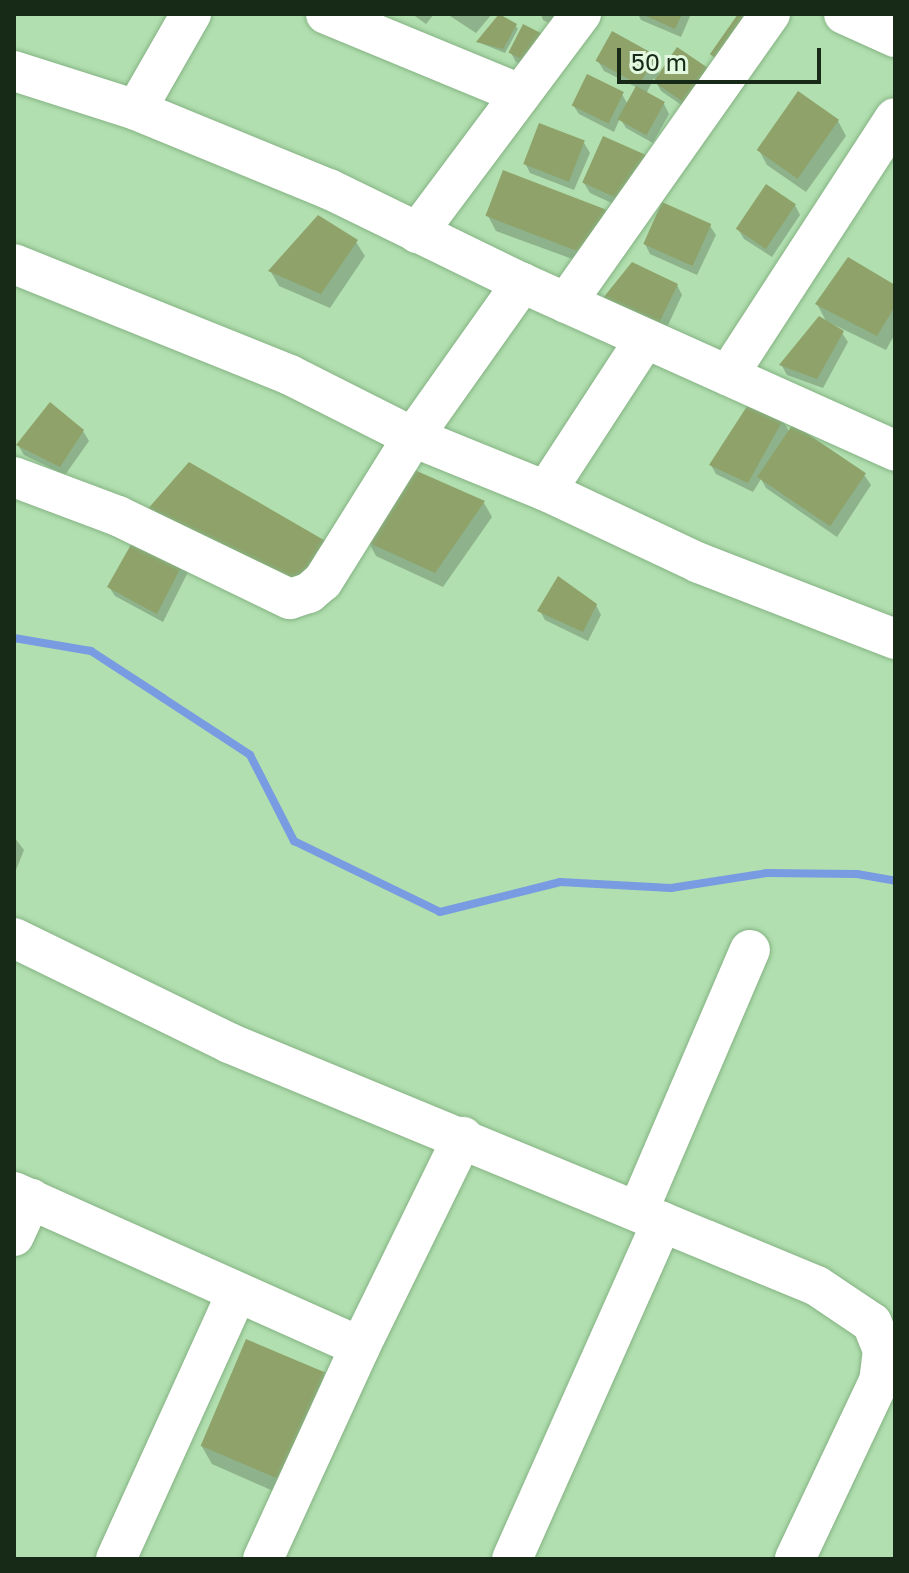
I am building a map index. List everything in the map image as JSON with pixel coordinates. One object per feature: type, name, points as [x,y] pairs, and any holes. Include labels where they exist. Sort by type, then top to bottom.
[{"type":"street","points":[[136,110],[191,14]]},
{"type":"street","points":[[326,14],[520,94]]},
{"type":"street","points":[[417,233],[581,14]]},
{"type":"street","points":[[566,303],[770,14]]},
{"type":"street","points":[[844,14],[895,37]]},
{"type":"street","points":[[14,71],[136,110],[329,189],[522,283],[895,451]]},
{"type":"street","points":[[728,375],[895,118]]},
{"type":"street","points":[[14,264],[290,375],[413,437],[546,491],[699,563],[895,639]]},
{"type":"street","points":[[14,477],[118,516],[290,599],[309,593],[323,581],[413,437],[522,283]]},
{"type":"street","points":[[546,491],[645,339]]},
{"type":"street","points":[[14,938],[229,1043],[414,1122],[463,1137],[817,1286],[872,1323],[883,1350],[879,1381],[795,1559]]},
{"type":"street","points":[[512,1559],[650,1217],[750,950]]},
{"type":"street","points":[[263,1559],[360,1347],[463,1137]]},
{"type":"street","points":[[14,1236],[22,1195],[360,1347]]},
{"type":"street","points":[[116,1559],[237,1292]]},
{"type":"building","points":[[499,14],[517,24],[503,49],[476,42]]},
{"type":"building","points":[[642,14],[682,14],[675,29]]},
{"type":"building","points":[[738,14],[754,25],[725,65],[710,54]]},
{"type":"building","points":[[523,24],[547,36],[533,65],[508,53]]},
{"type":"building","points":[[612,31],[656,55],[639,85],[596,61]]},
{"type":"building","points":[[677,47],[714,72],[691,107],[654,82]]},
{"type":"building","points":[[587,74],[624,92],[609,123],[572,105]]},
{"type":"building","points":[[636,86],[665,102],[646,135],[618,119]]},
{"type":"building","points":[[798,91],[839,120],[798,179],[757,150]]},
{"type":"building","points":[[539,123],[585,141],[569,182],[523,164]]},
{"type":"building","points":[[603,136],[646,155],[625,202],[582,183]]},
{"type":"building","points":[[503,170],[606,209],[588,255],[485,216]]},
{"type":"building","points":[[766,184],[796,204],[766,249],[736,229]]},
{"type":"building","points":[[662,202],[711,224],[693,266],[643,244]]},
{"type":"building","points":[[318,215],[358,240],[321,294],[268,271]]},
{"type":"building","points":[[848,257],[895,285],[895,306],[877,336],[815,304]]},
{"type":"building","points":[[632,262],[678,284],[656,329],[599,303]]},
{"type":"building","points":[[819,316],[844,331],[817,379],[779,365]]},
{"type":"building","points":[[753,397],[784,418],[748,483],[709,465]]},
{"type":"building","points":[[50,402],[84,430],[60,467],[16,445]]},
{"type":"building","points":[[793,424],[866,473],[830,526],[757,477]]},
{"type":"building","points":[[189,462],[329,543],[294,583],[146,511]]},
{"type":"building","points":[[410,468],[485,501],[435,573],[365,541]]},
{"type":"building","points":[[133,541],[185,559],[157,614],[107,587]]},
{"type":"building","points":[[558,576],[597,604],[583,632],[537,611]]},
{"type":"building","points":[[246,1339],[325,1373],[280,1479],[201,1446]]},
{"type":"waterway","points":[[14,638],[91,651],[250,755],[294,841],[440,912],[560,882],[671,888],[767,873],[857,874],[895,881]]}]
